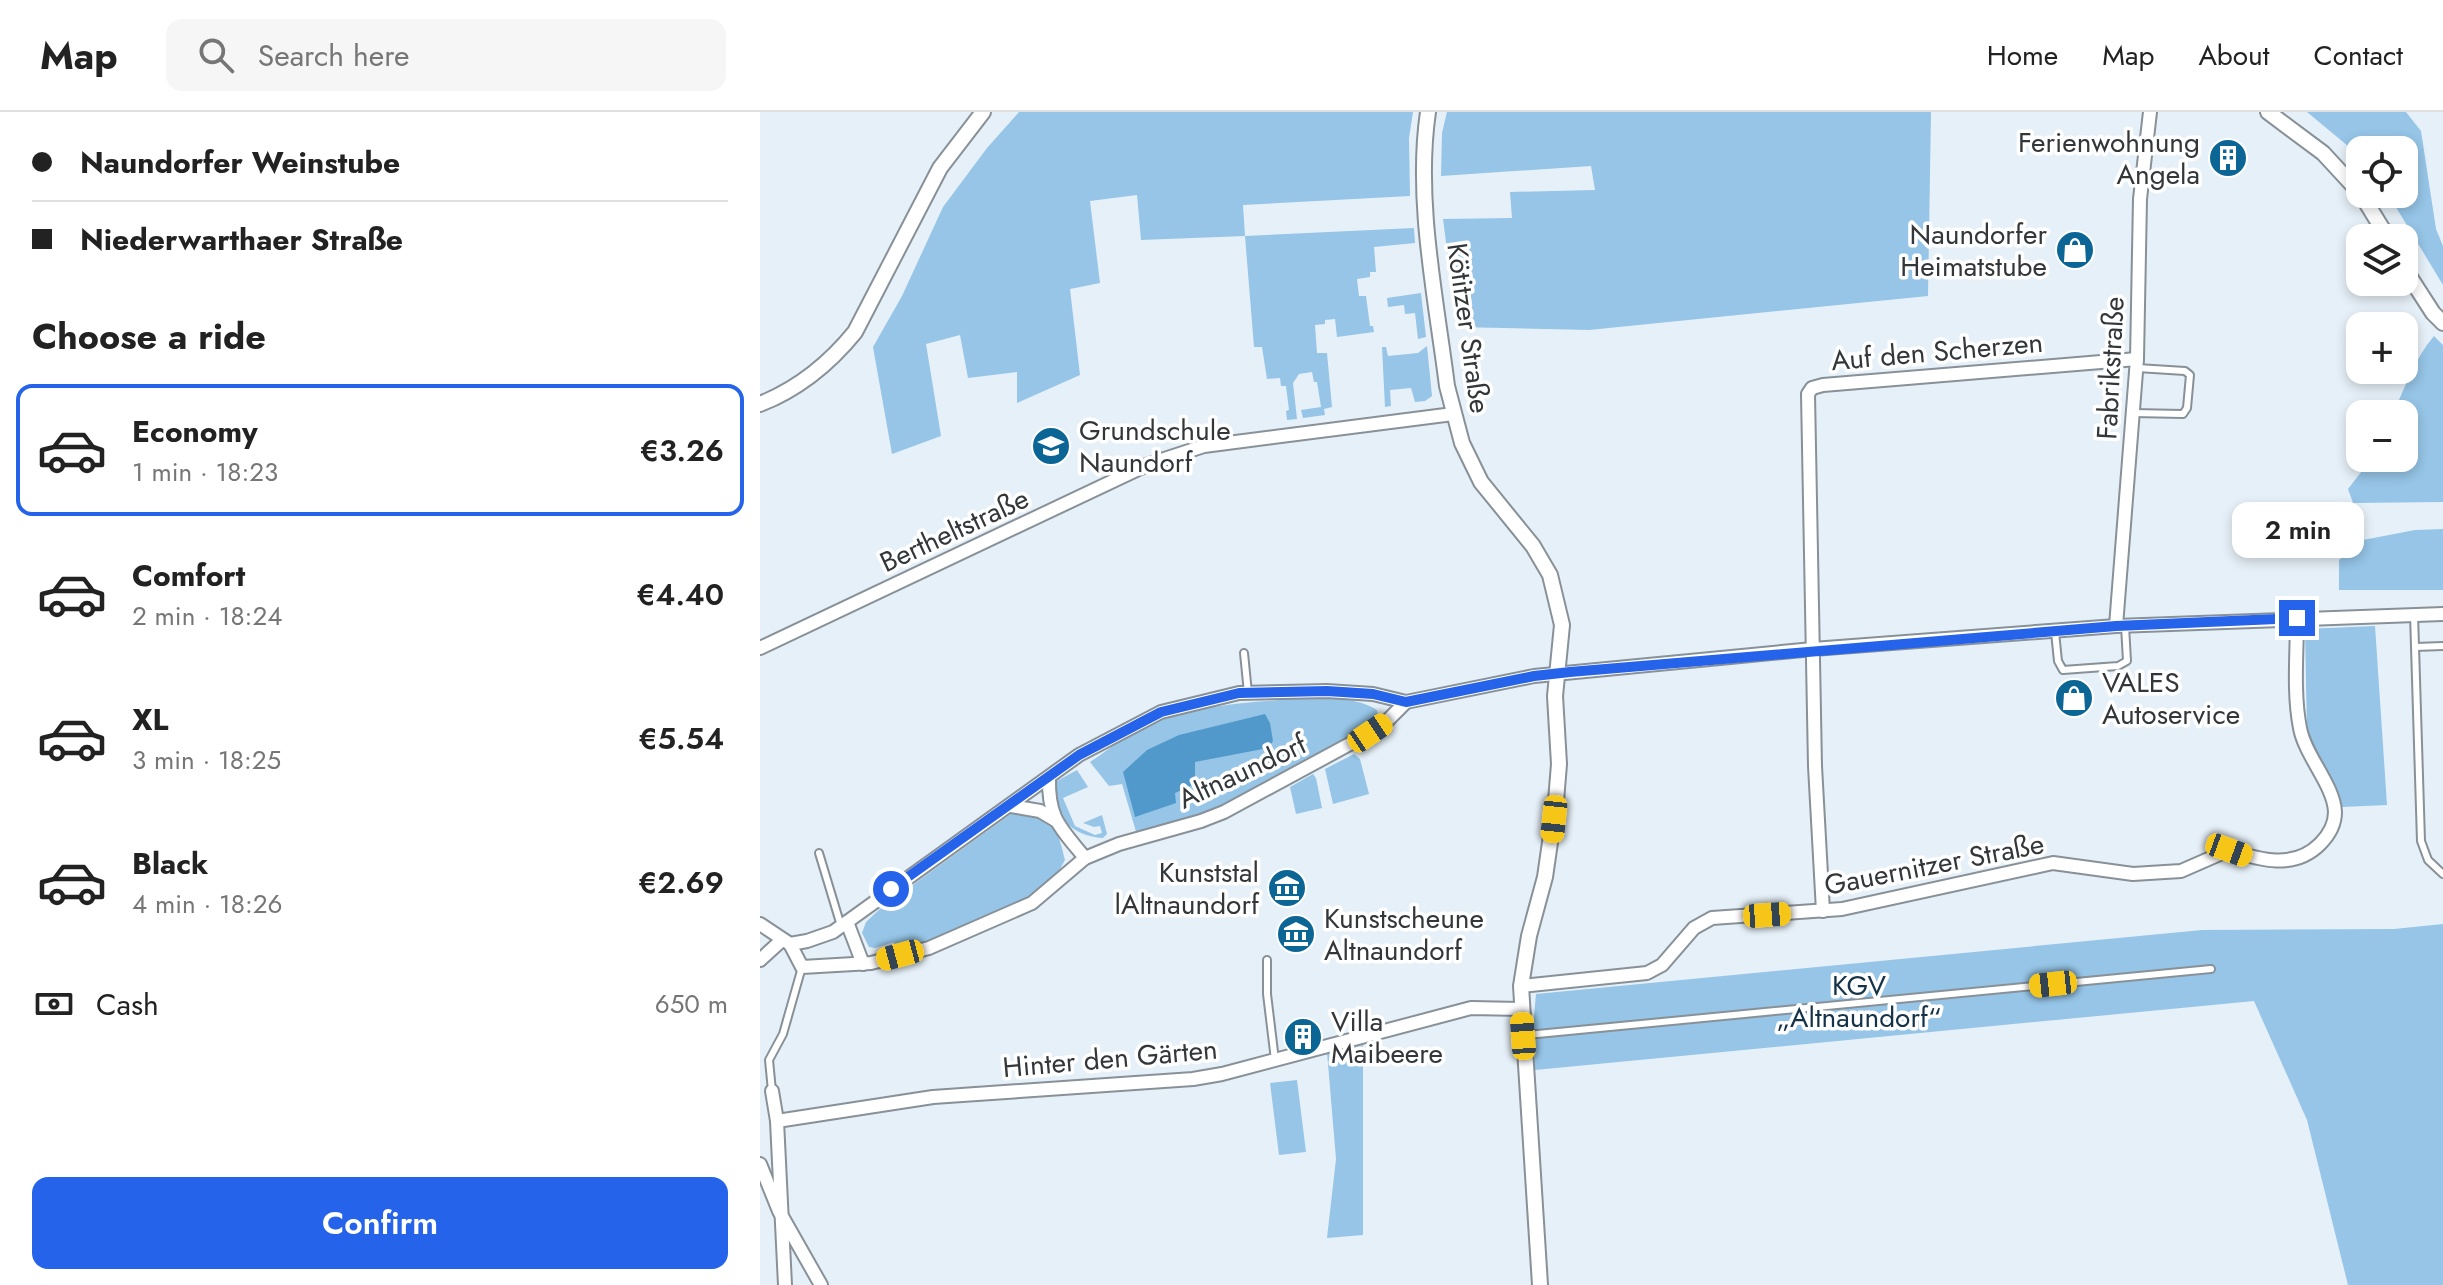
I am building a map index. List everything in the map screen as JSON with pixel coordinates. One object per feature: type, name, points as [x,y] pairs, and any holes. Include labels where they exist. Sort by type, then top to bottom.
[{"type":"street","points":[[760,404],[810,378],[841,350],[855,332],[940,168],[983,112]]},
{"type":"street","name":"Kötitzer Straße","points":[[1428,112],[1424,140],[1425,189],[1447,386],[1453,414],[1462,443],[1481,482],[1533,546],[1550,575],[1562,625],[1555,696],[1559,764],[1554,825],[1521,986],[1540,1285]]},
{"type":"street","name":"Fabrikstraße","points":[[2121,626],[2137,363],[2140,199],[2150,112]]},
{"type":"street","points":[[2268,112],[2323,153],[2346,178]]},
{"type":"street","points":[[2418,290],[2443,323]]},
{"type":"street","name":"Auf den Scherzen","points":[[1813,649],[1808,394],[1812,388],[2137,363]]},
{"type":"street","name":"Bertheltstraße","points":[[760,648],[1163,459],[1204,446],[1453,414]]},
{"type":"street","name":"Altnaundorf","points":[[786,942],[807,941],[844,924],[1079,755],[1161,712],[1248,693],[1327,691],[1373,694],[1406,702],[1557,673],[1813,649],[2121,626],[2443,614]]},
{"type":"street","name":"Gauernitzer Straße","points":[[1521,986],[1647,973],[1662,965],[1694,928],[1712,918],[1842,909],[2053,863],[2133,874],[2181,871],[2229,850],[2257,859],[2285,862],[2312,852],[2329,834],[2335,812],[2329,791],[2309,756],[2300,728],[2297,618]]},
{"type":"street","points":[[1813,649],[1815,766],[1823,911]]},
{"type":"street","name":"Altnaundorf","points":[[802,967],[863,964],[929,948],[1032,903],[1085,858],[1119,844],[1201,821],[1252,800],[1370,733],[1406,702]]},
{"type":"street","points":[[1049,777],[1050,807],[1055,820],[1085,858]]},
{"type":"street","points":[[1011,806],[1040,811],[1055,820]]},
{"type":"street","points":[[760,924],[786,942],[802,967]]},
{"type":"street","points":[[844,924],[863,964]]},
{"type":"street","points":[[760,960],[786,942]]},
{"type":"street","name":"Hinter den Gärten","points":[[777,1121],[933,1097],[1193,1079],[1471,1008],[1521,1009]]},
{"type":"street","points":[[772,1091],[777,1121],[785,1285]]},
{"type":"street","points":[[760,1164],[779,1211],[821,1285]]},
{"type":"lane","points":[[2133,413],[2183,414],[2187,408],[2190,375],[2185,371],[2137,363]]},
{"type":"lane","points":[[2414,614],[2421,841],[2428,860],[2443,874]]},
{"type":"lane","points":[[2055,631],[2058,661],[2063,670],[2118,666],[2127,661],[2121,626]]},
{"type":"lane","points":[[2415,647],[2443,646]]},
{"type":"lane","points":[[1244,653],[1248,693]]},
{"type":"lane","points":[[819,853],[844,924]]},
{"type":"lane","points":[[1267,960],[1267,994],[1275,1060]]},
{"type":"lane","points":[[772,1091],[769,1060],[783,1034],[802,967]]},
{"type":"lane","points":[[1523,1036],[2211,969]]},
{"type":"green space","points":[[1019,112],[1413,112],[1409,138],[1410,196],[1243,205],[1245,236],[1141,240],[1137,195],[1090,201],[1100,283],[1070,289],[1080,375],[1017,403],[1017,372],[968,378],[960,335],[926,344],[941,436],[892,454],[873,347],[902,296],[943,207],[987,148]]},
{"type":"green space","points":[[1447,112],[1931,112],[1928,296],[1589,330],[1457,327],[1443,219],[1512,218],[1510,192],[1595,190],[1591,166],[1441,176],[1442,133]]},
{"type":"green space","points":[[2307,112],[2406,112],[2421,131],[2436,229],[2443,246],[2443,285],[2418,244],[2418,224],[2406,224],[2396,208],[2418,208],[2418,136],[2346,136],[2346,144]]},
{"type":"green space","points":[[1414,228],[1415,243],[1374,247],[1376,272],[1370,272],[1370,277],[1357,279],[1359,296],[1366,296],[1370,326],[1373,326],[1374,332],[1337,337],[1335,319],[1315,325],[1317,353],[1327,353],[1332,407],[1324,409],[1325,415],[1303,418],[1301,410],[1321,407],[1312,372],[1299,374],[1293,383],[1297,419],[1287,420],[1286,386],[1281,386],[1280,378],[1267,379],[1262,347],[1254,347],[1245,236]]},
{"type":"green space","points":[[1421,293],[1426,337],[1418,339],[1415,313],[1405,314],[1404,305],[1388,307],[1387,298]]},
{"type":"green space","points":[[2434,336],[2443,345],[2443,502],[2353,503],[2348,489],[2361,472],[2418,472],[2418,400],[2399,400],[2407,384],[2418,384],[2418,360]]},
{"type":"green space","points":[[1427,346],[1432,396],[1415,402],[1411,388],[1390,390],[1391,406],[1385,407],[1382,347],[1386,347],[1388,356],[1418,353]]},
{"type":"green space","points":[[2443,529],[2443,590],[2339,590],[2339,560],[2363,540],[2415,530]]},
{"type":"green space","points":[[2375,626],[2387,805],[2342,807],[2307,732],[2305,629]]},
{"type":"green space","points":[[1308,698],[1361,703],[1377,710],[1378,718],[1267,784],[1190,819],[1137,835],[1122,784],[1109,786],[1090,762],[1135,731],[1182,714],[1224,706]]},
{"type":"green space","points":[[1354,754],[1360,759],[1369,794],[1333,804],[1325,769]]},
{"type":"green space","points":[[1077,770],[1088,787],[1063,798],[1075,826],[1095,835],[1102,833],[1100,826],[1083,823],[1102,815],[1107,834],[1103,838],[1072,828],[1065,822],[1056,804],[1055,782]]},
{"type":"green space","points":[[1313,774],[1322,808],[1296,814],[1290,787]]},
{"type":"green space","points":[[1015,811],[1045,821],[1055,830],[1065,860],[1055,876],[1024,899],[958,929],[898,951],[894,942],[869,947],[862,933],[866,922],[881,908]]},
{"type":"green space","name":"KGV „Altnaundorf“","points":[[2443,924],[2443,1285],[2348,1285],[2307,1120],[2254,1001],[1535,1070],[1536,994],[2202,930],[2394,929]]},
{"type":"green space","points":[[1363,1045],[1363,1235],[1327,1238],[1336,1159],[1327,1052]]},
{"type":"green space","points":[[1297,1080],[1306,1152],[1279,1155],[1270,1083]]},
{"type":"shaded area","points":[[1265,714],[1273,741],[1268,748],[1195,762],[1195,784],[1175,793],[1176,803],[1135,817],[1123,772],[1147,750],[1179,735]]},
{"type":"place","name":"Ferienwohnung Angela","points":[[2228,158]]},
{"type":"place","name":"Naundorfer Heimatstube","points":[[2075,250]]},
{"type":"place","name":"Grundschule Naundorf","points":[[1051,446]]},
{"type":"place","name":"VALES Autoservice","points":[[2074,698]]},
{"type":"place","name":"Kunststal lAltnaundorf","points":[[1287,888]]},
{"type":"place","name":"Kunstscheune Altnaundorf","points":[[1296,934]]},
{"type":"place","name":"Villa Maibeere","points":[[1303,1037]]},
{"type":"route","points":[[891,889],[1079,755],[1161,712],[1239,693],[1327,691],[1373,694],[1406,702],[1534,676],[1813,649],[2116,626],[2297,618]]}]
